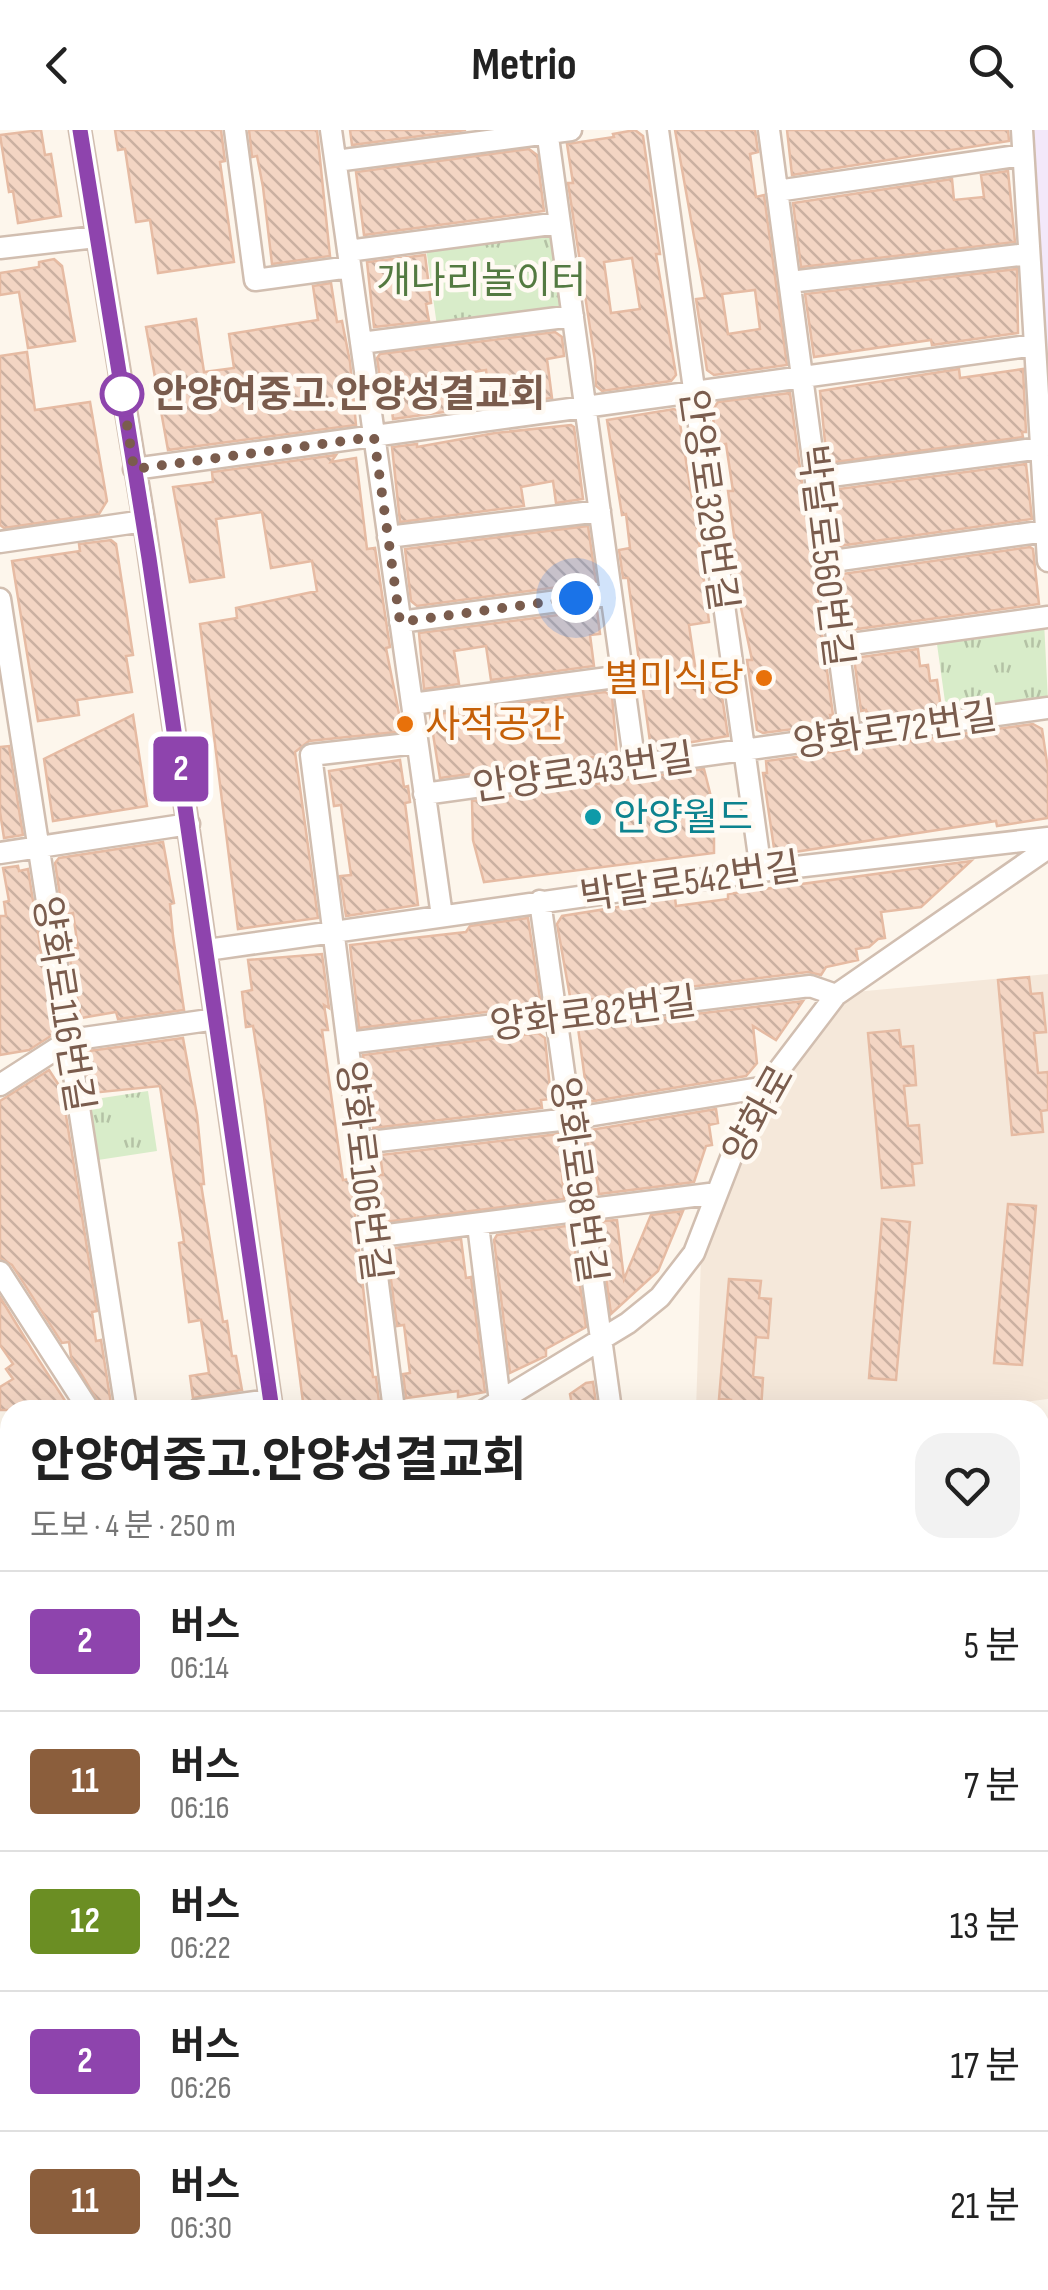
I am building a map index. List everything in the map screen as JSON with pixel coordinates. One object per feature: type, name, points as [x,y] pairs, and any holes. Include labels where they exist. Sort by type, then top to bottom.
[{"type":"street","points":[[80,130],[144,521],[270,1400]]},
{"type":"street","points":[[235,130],[255,280],[558,222]]},
{"type":"street","name":"안양로343번길","points":[[331,130],[442,916]]},
{"type":"street","points":[[336,160],[571,130]]},
{"type":"street","name":"안양로329번길","points":[[658,130],[761,871]]},
{"type":"street","name":"박달로560번길","points":[[769,130],[850,735]]},
{"type":"street","points":[[1022,130],[1048,561]]},
{"type":"street","points":[[547,132],[635,766]]},
{"type":"street","points":[[777,191],[1023,155]]},
{"type":"street","points":[[0,248],[96,236]]},
{"type":"street","points":[[790,282],[1028,254]]},
{"type":"street","points":[[360,343],[573,316]]},
{"type":"street","points":[[134,469],[1034,345]]},
{"type":"street","points":[[816,478],[1041,448]]},
{"type":"street","points":[[388,537],[600,510]]},
{"type":"street","points":[[0,542],[144,521]]},
{"type":"street","points":[[826,562],[1046,531]]},
{"type":"street","points":[[400,622],[611,594]]},
{"type":"street","name":"양화로116번길","points":[[0,599],[124,1400]]},
{"type":"street","points":[[837,646],[1048,617]]},
{"type":"street","points":[[412,704],[623,676]]},
{"type":"street","name":"양화로72번길","points":[[742,751],[1048,708]]},
{"type":"street","points":[[334,932],[312,755],[417,743]]},
{"type":"street","name":"안양로343번길","points":[[424,794],[742,751]]},
{"type":"street","points":[[0,854],[189,824]]},
{"type":"street","name":"박달로542번길","points":[[207,950],[761,871],[1048,838]]},
{"type":"street","name":"양화로","points":[[506,1400],[602,1340],[660,1297],[694,1254],[736,1145],[766,1087],[836,995],[1048,848]]},
{"type":"street","name":"양화로98번길","points":[[540,902],[610,1400]]},
{"type":"street","name":"양화로106번길","points":[[334,932],[393,1400]]},
{"type":"street","name":"양화로82번길","points":[[348,1043],[810,986],[836,995]]},
{"type":"street","points":[[0,1085],[70,1040],[216,1018]]},
{"type":"street","points":[[360,1143],[570,1118],[766,1087]]},
{"type":"street","points":[[372,1237],[717,1193]]},
{"type":"street","name":"양화로","points":[[478,1224],[494,1400]]},
{"type":"street","points":[[0,1272],[83,1400]]},
{"type":"shaded area","points":[[1034,130],[1048,130],[1048,360]]},
{"type":"shaded area","points":[[1048,974],[1048,1399],[696,1400],[701,1258],[744,1146],[774,1090],[855,992]]},
{"type":"green space","name":"개나리놀이터","points":[[550,230],[555,234],[565,302],[561,308],[437,326],[426,248]]},
{"type":"green space","points":[[1044,621],[1048,701],[947,716],[936,637]]},
{"type":"green space","points":[[148,1091],[157,1151],[98,1160],[89,1100]]},
{"type":"building","points":[[41,130],[45,155],[51,154],[61,216],[18,223],[0,135]]},
{"type":"building","points":[[115,130],[221,130],[225,161],[220,162],[234,262],[158,273],[150,220],[136,222],[125,149],[118,150]]},
{"type":"building","points":[[249,130],[317,130],[330,256],[272,264],[263,187],[257,156],[252,157]]},
{"type":"building","points":[[350,130],[466,130],[352,145]]},
{"type":"building","points":[[635,130],[643,136],[660,254],[656,254],[676,375],[671,381],[602,391],[596,386],[568,183],[573,183],[567,144],[614,137],[613,134]],"holes":[[[632,258],[640,309],[611,313],[604,262]]]},
{"type":"building","points":[[675,130],[755,130],[758,152],[750,154],[756,197],[764,195],[787,365],[714,375],[707,370],[696,299],[705,298]],"holes":[[[755,290],[760,329],[728,334],[722,294]]]},
{"type":"building","points":[[787,130],[1008,130],[1009,141],[792,175]]},
{"type":"building","points":[[529,149],[537,155],[544,211],[364,235],[356,172]]},
{"type":"building","points":[[1008,171],[1015,242],[801,267],[793,203],[952,179],[954,200],[984,197],[981,175]]},
{"type":"building","points":[[425,255],[431,303],[426,304],[429,321],[374,327],[367,262]]},
{"type":"building","points":[[54,259],[62,266],[75,341],[28,348],[19,292],[0,295],[0,273],[39,267],[39,262]]},
{"type":"building","points":[[1017,269],[1018,333],[932,345],[931,340],[814,357],[805,294]]},
{"type":"building","points":[[331,283],[337,322],[342,321],[350,362],[356,425],[168,450],[146,327],[196,319],[204,372],[234,368],[229,334],[318,320],[313,286]]},
{"type":"building","points":[[555,332],[562,337],[564,356],[547,359],[552,398],[491,406],[486,370],[454,375],[459,410],[393,419],[388,378],[380,379],[380,354]]},
{"type":"building","points":[[27,352],[35,410],[90,402],[107,501],[99,514],[4,528],[0,525],[0,356]]},
{"type":"building","points":[[959,369],[960,378],[1023,369],[1023,437],[827,463],[820,391]]},
{"type":"building","points":[[790,393],[833,715],[832,724],[763,733],[757,730],[747,660],[752,660],[736,584],[728,491],[733,491],[726,444],[717,445],[712,411],[718,402]]},
{"type":"building","points":[[678,411],[709,622],[689,625],[695,666],[717,663],[728,736],[651,749],[628,578],[623,578],[619,550],[630,548],[626,514],[622,515],[607,420]]},
{"type":"building","points":[[571,425],[583,499],[556,503],[553,481],[521,487],[524,506],[400,522],[392,447],[417,447]]},
{"type":"building","points":[[336,455],[331,462],[356,458],[367,549],[375,548],[390,647],[386,648],[401,724],[396,732],[309,741],[295,752],[318,918],[238,929],[200,624],[237,618],[236,608],[317,591],[312,561],[271,568],[262,512],[216,519],[224,577],[190,582],[173,487],[213,482],[212,472]]},
{"type":"building","points":[[1026,464],[1032,519],[839,546],[831,490]]},
{"type":"building","points":[[588,526],[596,582],[417,606],[411,601],[405,549]]},
{"type":"building","points":[[111,540],[116,544],[133,655],[126,656],[132,692],[77,700],[79,715],[38,721],[12,561],[80,551],[79,544]]},
{"type":"building","points":[[1030,547],[1039,604],[850,630],[842,574]]},
{"type":"building","points":[[597,610],[600,634],[590,635],[594,666],[491,680],[486,646],[454,651],[459,684],[424,689],[419,633]]},
{"type":"building","points":[[918,649],[920,666],[928,665],[930,681],[937,680],[941,709],[868,719],[866,710],[861,711],[854,658]]},
{"type":"building","points":[[605,692],[612,696],[617,754],[440,778],[430,715]]},
{"type":"building","points":[[133,715],[147,806],[53,821],[44,759]]},
{"type":"building","points":[[1033,724],[1042,729],[1048,769],[1048,818],[997,826],[996,821],[775,855],[763,773],[767,773],[766,761]]},
{"type":"building","points":[[9,746],[23,835],[4,838],[0,747]]},
{"type":"building","points":[[400,760],[410,802],[405,803],[418,905],[346,916],[340,876],[351,875],[341,805],[334,806],[329,771]]},
{"type":"building","name":"안양월드","points":[[704,769],[714,809],[714,853],[484,882],[473,840],[472,801]]},
{"type":"building","points":[[163,842],[174,903],[170,904],[184,1010],[118,1019],[116,1012],[81,1018],[68,949],[78,948],[73,913],[63,915],[55,863],[59,858]]},
{"type":"building","points":[[971,861],[921,907],[881,912],[885,938],[856,949],[858,960],[826,967],[821,975],[808,972],[571,1002],[557,924],[562,916],[675,898],[676,906],[728,899],[728,894]]},
{"type":"building","points":[[18,866],[19,871],[28,869],[54,1034],[29,1050],[0,1055],[0,916],[6,916],[4,902],[9,901],[3,868]]},
{"type":"building","points":[[528,918],[541,1005],[359,1028],[350,945],[466,932],[470,926]]},
{"type":"building","points":[[322,954],[329,1008],[324,1005],[328,1030],[322,1030],[343,1180],[351,1179],[379,1400],[303,1400],[264,1097],[253,1026],[246,1027],[242,992],[252,990],[248,960]]},
{"type":"building","points":[[1029,977],[1031,994],[1042,993],[1046,1032],[1034,1033],[1038,1073],[1048,1072],[1048,1110],[1041,1111],[1043,1132],[1012,1135],[998,980]]},
{"type":"building","points":[[803,1001],[776,1040],[753,1026],[757,1063],[746,1076],[588,1102],[578,1028]]},
{"type":"building","points":[[899,1030],[901,1047],[913,1046],[916,1085],[904,1086],[908,1126],[919,1125],[922,1163],[912,1164],[914,1185],[882,1188],[868,1033]]},
{"type":"building","points":[[538,1033],[545,1038],[551,1099],[541,1100],[542,1108],[373,1128],[363,1055]]},
{"type":"building","points":[[183,1038],[197,1115],[201,1184],[223,1322],[227,1321],[242,1390],[193,1398],[190,1376],[209,1373],[201,1320],[189,1322],[179,1243],[184,1242],[160,1086],[91,1093],[85,1056],[89,1051]]},
{"type":"building","points":[[49,1070],[62,1090],[97,1311],[92,1312],[96,1341],[101,1340],[110,1400],[97,1400],[71,1357],[69,1342],[62,1343],[12,1265],[0,1258],[0,1101]]},
{"type":"building","points":[[716,1109],[718,1123],[709,1125],[712,1145],[706,1146],[694,1182],[599,1194],[586,1134],[590,1130]]},
{"type":"building","points":[[559,1134],[564,1199],[384,1222],[378,1175],[383,1175],[380,1155]]},
{"type":"building","points":[[1008,1204],[1036,1206],[1022,1365],[994,1363]]},
{"type":"building","points":[[683,1211],[658,1271],[611,1314],[599,1226],[603,1221],[617,1220],[624,1279],[651,1215]]},
{"type":"building","points":[[882,1219],[910,1222],[896,1380],[869,1378]]},
{"type":"building","points":[[566,1226],[572,1230],[586,1327],[546,1349],[546,1356],[510,1373],[494,1240],[497,1235]]},
{"type":"building","points":[[461,1239],[466,1278],[471,1277],[485,1392],[458,1397],[458,1391],[406,1398],[403,1374],[410,1373],[404,1325],[397,1326],[387,1249]]},
{"type":"building","points":[[729,1279],[761,1281],[759,1298],[771,1299],[768,1338],[756,1337],[753,1377],[763,1378],[762,1400],[719,1399]]},
{"type":"building","points":[[0,1297],[65,1400],[0,1400],[0,1387],[13,1379],[6,1369],[13,1364],[0,1345]]},
{"type":"building","points":[[593,1382],[596,1400],[571,1400],[570,1394]]},
{"type":"bus line","name":"2","points":[[80,130],[194,855],[271,1400]]},
{"type":"place","name":"안양여중고.안양성결교회","points":[[122,394]]},
{"type":"place","name":"별미식당","points":[[764,678]]},
{"type":"place","name":"사적공간","points":[[405,724]]},
{"type":"place","name":"안양월드","points":[[593,817]]},
{"type":"route","points":[[122,394],[134,469],[374,437],[400,622],[576,598]]}]
